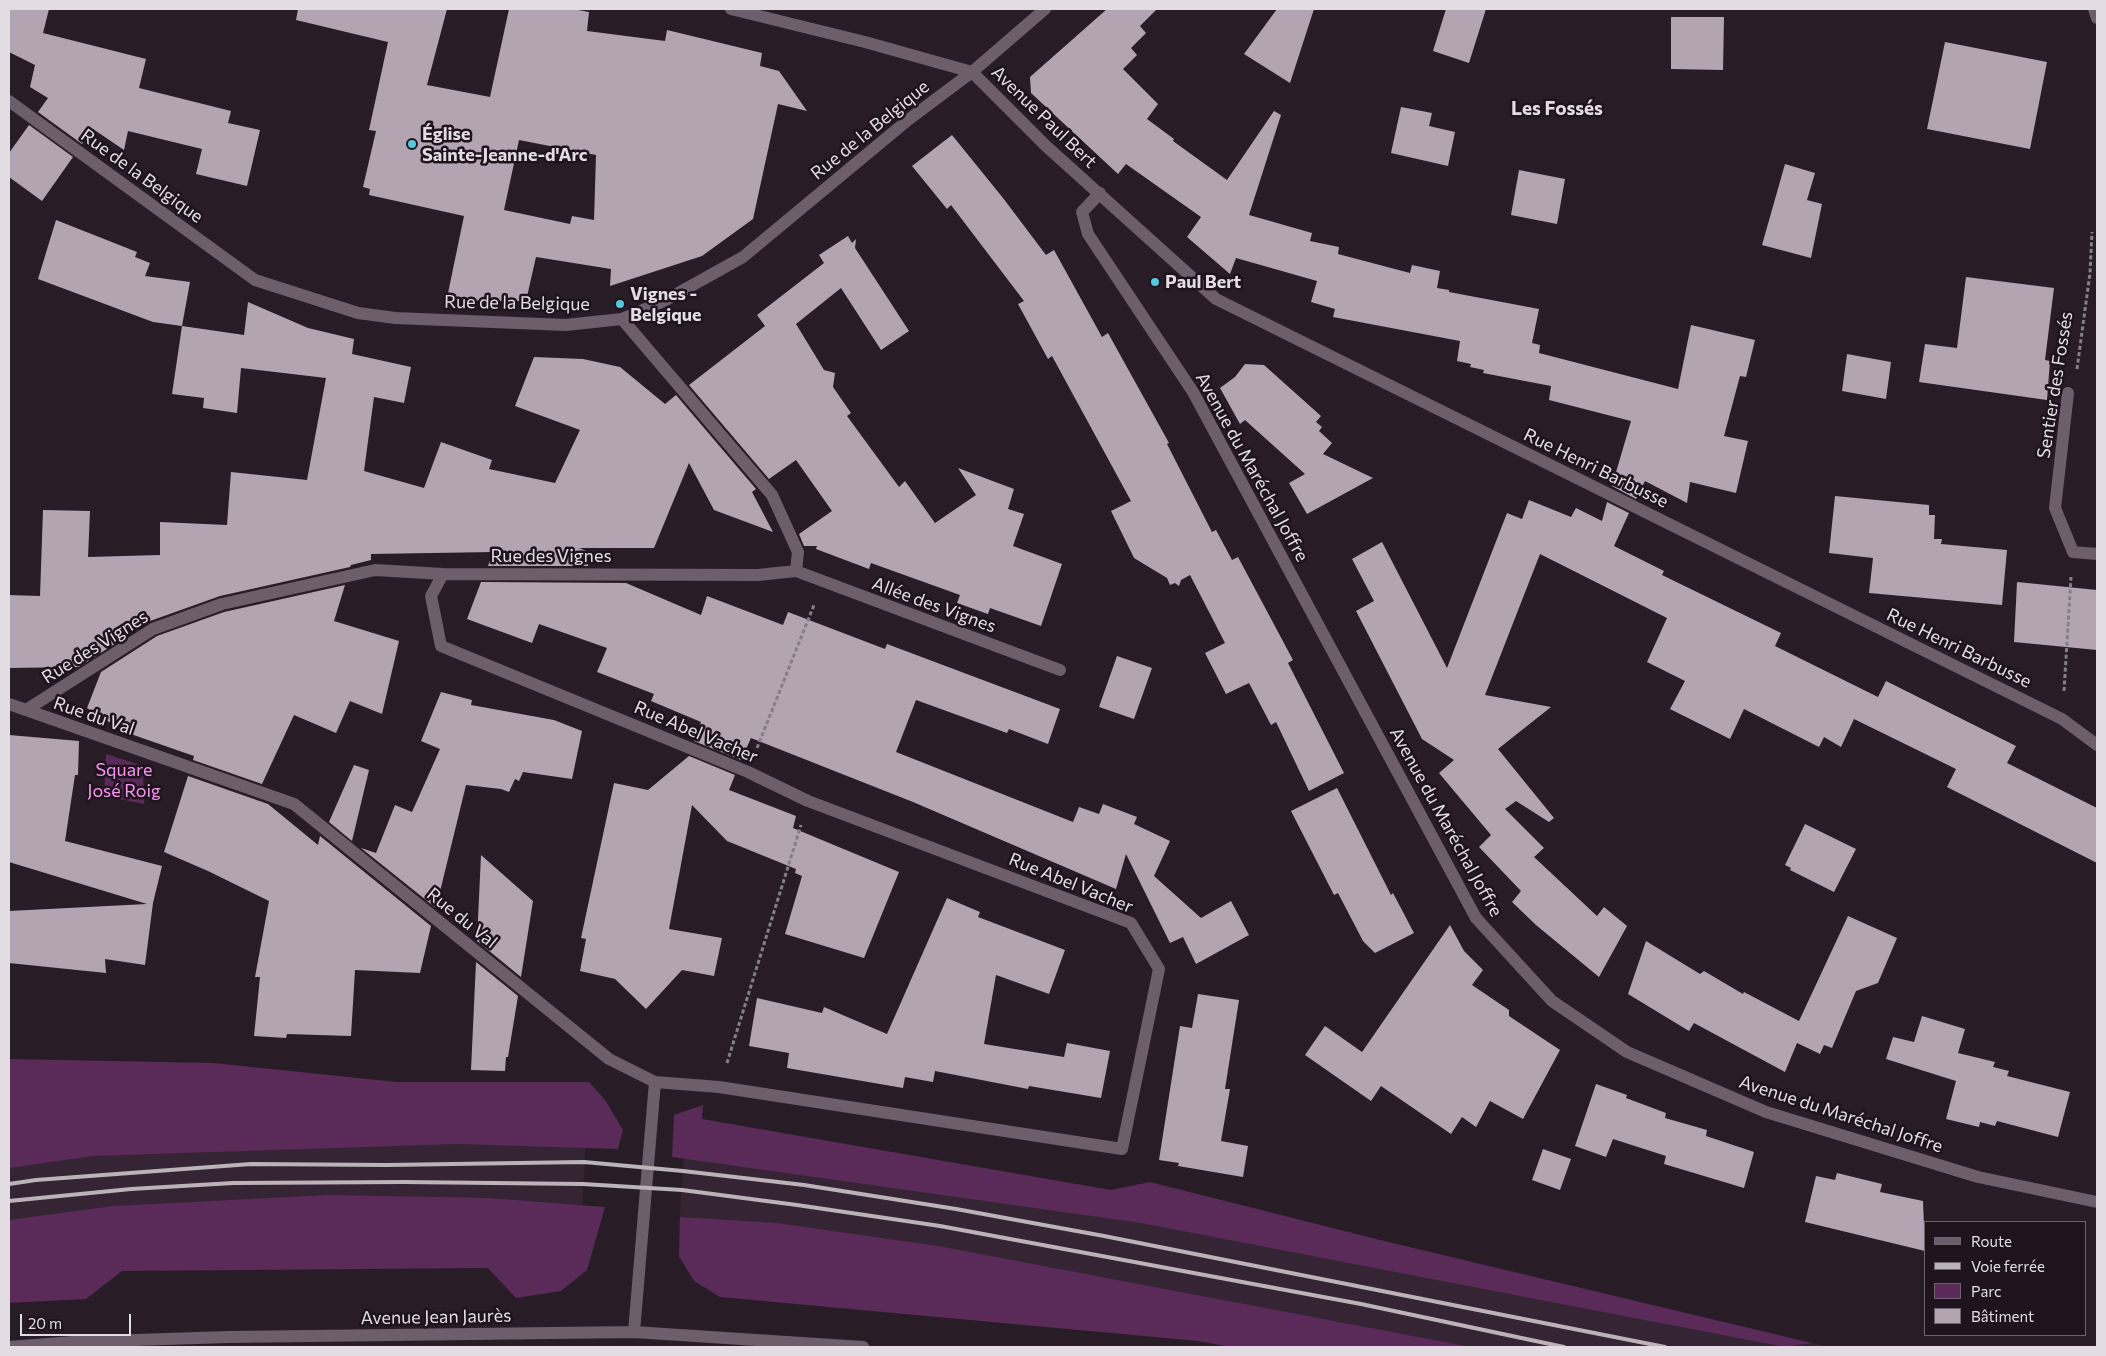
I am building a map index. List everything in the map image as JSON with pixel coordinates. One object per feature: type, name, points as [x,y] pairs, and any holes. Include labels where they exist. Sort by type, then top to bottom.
[{"type":"street","name":"Avenue Paul Bert","points":[[731,9],[865,42],[972,72],[1034,136],[1100,194]]},
{"type":"street","name":"Rue de la Belgique","points":[[9,101],[255,280],[358,313],[395,318],[566,325],[622,320],[664,301],[743,257],[887,136],[972,72],[1045,9]]},
{"type":"street","points":[[2094,9],[2097,18]]},
{"type":"street","name":"Rue Henri Barbusse","points":[[1100,194],[1134,228],[1216,299],[2062,719],[2097,745]]},
{"type":"street","name":"Avenue du Maréchal Joffre","points":[[1100,194],[1082,212],[1088,234],[1193,392],[1476,918],[1552,1001],[1627,1052],[1766,1112],[1978,1177],[2097,1202]]},
{"type":"street","points":[[622,320],[772,495],[798,552],[796,571]]},
{"type":"street","name":"Sentier des Fossés","points":[[2068,393],[2055,508],[2073,552]]},
{"type":"street","points":[[2073,552],[2097,554]]},
{"type":"street","name":"Rue des Vignes","points":[[26,710],[153,629],[222,604],[375,570],[443,574],[758,575],[796,571]]},
{"type":"street","name":"Allée des Vignes","points":[[796,571],[1060,670]]},
{"type":"street","name":"Rue Abel Vacher","points":[[443,574],[431,596],[441,646],[748,772],[808,801],[1132,923],[1158,969],[1122,1149],[719,1087],[654,1082]]},
{"type":"street","name":"Rue du Val","points":[[9,704],[294,804],[609,1060],[654,1082]]},
{"type":"street","points":[[634,1332],[654,1082]]},
{"type":"street","name":"Avenue Jean Jaurès","points":[[9,1347],[73,1342],[228,1342],[634,1332],[863,1347]]},
{"type":"path","name":"Sentier des Fossés","points":[[2068,393],[2079,365],[2090,273],[2092,232]]},
{"type":"path","points":[[2062,719],[2073,552]]},
{"type":"path","points":[[748,772],[816,599]]},
{"type":"path","points":[[719,1087],[808,801]]},
{"type":"shaded area","points":[[588,1099],[581,1234],[9,1240],[9,1124]]},
{"type":"shaded area","points":[[684,1151],[1062,1197],[1832,1347],[1432,1347],[679,1229]]},
{"type":"green space","name":"Square José Roig","points":[[106,754],[143,766],[144,804],[104,796]]},
{"type":"green space","points":[[9,1059],[213,1063],[397,1082],[589,1082],[605,1100],[623,1130],[618,1149],[457,1144],[93,1156],[9,1168]]},
{"type":"green space","points":[[703,1105],[702,1119],[1111,1190],[1150,1182],[1380,1240],[1812,1343],[1785,1347],[1141,1223],[672,1157],[674,1115]]},
{"type":"green space","points":[[329,1195],[490,1198],[605,1207],[587,1270],[561,1291],[516,1298],[488,1268],[122,1271],[86,1299],[9,1303],[9,1220],[113,1206]]},
{"type":"green space","points":[[680,1217],[777,1223],[938,1246],[1471,1347],[1230,1347],[1198,1341],[720,1297],[694,1281],[679,1256]]},
{"type":"building","points":[[9,9],[49,9],[43,33],[146,59],[139,88],[231,111],[228,123],[260,130],[247,186],[196,174],[202,149],[128,131],[124,150],[93,129],[82,144],[38,112],[48,98],[30,87],[35,65],[9,52]]},
{"type":"building","points":[[298,9],[447,9],[427,85],[490,97],[509,9],[573,9],[589,12],[587,31],[665,41],[667,30],[762,53],[760,66],[779,71],[807,111],[778,104],[753,219],[702,256],[610,286],[611,269],[536,257],[526,301],[482,301],[447,298],[464,216],[369,195],[370,189],[363,187],[376,131],[369,130],[388,42],[296,20]],"holes":[[[519,140],[596,155],[594,220],[572,216],[570,224],[504,210]]]},
{"type":"building","points":[[1107,9],[1157,9],[1140,26],[1146,33],[1131,48],[1137,55],[1123,69],[1158,104],[1147,119],[1174,139],[1173,141],[1227,180],[1274,111],[1281,115],[1249,215],[1312,233],[1310,241],[1339,247],[1338,254],[1410,273],[1412,265],[1440,271],[1437,288],[1449,290],[1449,292],[1539,309],[1532,343],[1540,345],[1539,353],[1678,389],[1691,325],[1755,340],[1746,377],[1740,376],[1724,436],[1748,441],[1736,493],[1690,482],[1687,503],[1645,481],[1636,499],[1612,486],[1631,421],[1549,400],[1551,386],[1483,373],[1484,370],[1470,367],[1471,364],[1457,361],[1460,341],[1333,317],[1335,309],[1311,302],[1317,281],[1236,258],[1230,274],[1187,237],[1201,217],[1126,164],[1118,174],[1031,93],[1030,77]]},
{"type":"building","points":[[1277,9],[1314,9],[1290,83],[1244,54]]},
{"type":"building","points":[[1446,9],[1486,9],[1469,63],[1433,51]]},
{"type":"building","points":[[1671,17],[1724,17],[1723,70],[1671,69]]},
{"type":"building","points":[[1945,42],[2047,62],[2030,149],[1927,129]]},
{"type":"building","points":[[1401,107],[1432,113],[1429,126],[1455,132],[1448,166],[1391,153]]},
{"type":"building","points":[[29,125],[73,157],[42,201],[9,177],[9,153]]},
{"type":"building","points":[[952,135],[1046,255],[1054,250],[1102,337],[1108,333],[1169,443],[1167,444],[1212,532],[1216,530],[1232,560],[1238,557],[1293,660],[1288,663],[1344,773],[1309,791],[1276,722],[1271,725],[1249,683],[1226,694],[1205,653],[1225,643],[1190,575],[1181,580],[1179,586],[1175,583],[1170,585],[1167,578],[1134,558],[1111,511],[1131,501],[1052,356],[1048,359],[1018,304],[1024,301],[951,205],[947,209],[912,166]]},
{"type":"building","points":[[1785,164],[1815,173],[1807,200],[1822,204],[1811,258],[1762,245]]},
{"type":"building","points":[[1519,170],[1565,179],[1557,224],[1511,215]]},
{"type":"building","points":[[56,220],[137,252],[135,257],[150,263],[145,276],[190,282],[182,326],[153,322],[38,279]]},
{"type":"building","points":[[848,236],[852,243],[856,239],[855,248],[909,331],[881,350],[841,288],[796,324],[824,370],[835,373],[833,387],[851,413],[847,416],[899,487],[905,481],[935,523],[976,495],[958,468],[1014,489],[1008,509],[1024,514],[1013,546],[1062,564],[1041,626],[990,608],[988,614],[957,603],[960,595],[871,563],[869,569],[816,549],[817,546],[804,546],[799,534],[832,511],[796,460],[769,479],[689,385],[765,326],[757,315],[824,263],[819,255]]},
{"type":"building","points":[[1966,277],[2054,288],[2045,360],[2050,361],[2047,400],[1919,382],[1925,344],[1957,348]]},
{"type":"building","points":[[248,302],[308,328],[354,339],[352,354],[411,367],[404,403],[374,397],[364,471],[424,488],[441,442],[492,460],[489,469],[555,483],[580,430],[515,406],[534,357],[583,359],[620,367],[665,404],[676,395],[756,489],[752,492],[773,532],[714,510],[689,463],[654,548],[579,548],[589,552],[588,566],[488,566],[493,552],[371,554],[371,560],[351,565],[350,567],[220,596],[150,621],[79,667],[9,668],[9,595],[40,596],[43,510],[90,511],[88,557],[160,555],[160,522],[227,525],[231,472],[307,480],[326,378],[241,368],[237,413],[203,408],[204,398],[172,394],[182,326],[244,335]]},
{"type":"building","points":[[1847,354],[1891,362],[1886,399],[1842,391]]},
{"type":"building","points":[[1245,364],[1264,365],[1321,416],[1316,422],[1322,427],[1319,431],[1332,443],[1323,454],[1373,478],[1307,514],[1289,483],[1305,474],[1245,420],[1240,424],[1220,388],[1235,377]]},
{"type":"building","points":[[1835,496],[1929,505],[1929,515],[1935,515],[1934,539],[1942,539],[1941,544],[2007,550],[2002,605],[1869,593],[1873,558],[1829,553]]},
{"type":"building","points":[[1529,500],[1571,517],[1576,508],[1602,521],[1607,502],[1629,513],[1614,546],[1664,571],[1662,575],[1781,633],[1775,646],[1878,697],[1886,681],[2016,746],[2007,763],[2097,808],[2097,863],[1947,787],[1956,769],[1854,719],[1841,747],[1824,737],[1819,747],[1744,709],[1730,739],[1670,709],[1685,681],[1647,662],[1667,618],[1540,554],[1485,695],[1551,707],[1498,749],[1554,818],[1549,822],[1516,801],[1505,809],[1544,848],[1534,857],[1597,916],[1604,907],[1627,926],[1599,977],[1536,925],[1512,902],[1521,891],[1479,847],[1491,835],[1439,773],[1454,760],[1422,739],[1356,611],[1374,601],[1352,559],[1382,542],[1447,668],[1507,513],[1522,519]]},
{"type":"building","points":[[481,582],[626,583],[701,615],[707,596],[783,625],[788,612],[885,649],[887,644],[1060,709],[1048,744],[1009,729],[1007,733],[916,700],[896,752],[1073,822],[1079,807],[1099,814],[1103,804],[1137,817],[1134,824],[1170,841],[1154,876],[1201,918],[1231,901],[1249,935],[1196,964],[1183,937],[1170,943],[1126,854],[1116,889],[913,802],[751,738],[741,760],[694,741],[701,722],[651,701],[654,694],[597,672],[607,648],[539,624],[532,643],[467,619]]},
{"type":"building","points":[[2017,582],[2097,590],[2097,650],[2014,642]]},
{"type":"building","points":[[345,585],[334,621],[399,641],[382,714],[350,701],[336,733],[294,715],[262,784],[193,760],[194,756],[125,732],[87,708],[101,672],[157,636],[224,612]]},
{"type":"building","points":[[1117,656],[1152,668],[1134,719],[1099,707]]},
{"type":"building","points":[[441,692],[472,700],[471,705],[554,720],[582,731],[572,779],[523,772],[519,781],[515,779],[509,792],[501,789],[466,785],[436,908],[361,848],[376,853],[395,805],[412,812],[440,749],[421,741]]},
{"type":"building","points":[[9,735],[79,741],[78,775],[75,775],[65,841],[162,866],[153,903],[145,965],[105,959],[106,973],[9,963],[9,911],[147,904],[9,862]]},
{"type":"building","points":[[689,756],[735,775],[729,790],[796,816],[793,828],[899,872],[864,958],[785,934],[802,876],[795,873],[796,869],[727,841],[692,805],[669,929],[722,938],[714,976],[682,970],[646,1009],[615,979],[580,971],[586,939],[581,938],[614,783],[648,790]]},
{"type":"building","points":[[354,765],[369,770],[352,841],[329,822]]},
{"type":"building","points":[[188,776],[268,804],[318,845],[320,836],[431,926],[420,973],[355,970],[351,1036],[287,1034],[286,1038],[254,1036],[260,977],[255,977],[269,901],[164,852]]},
{"type":"building","points":[[1337,788],[1391,895],[1393,893],[1414,933],[1375,953],[1363,941],[1338,893],[1334,895],[1291,811]]},
{"type":"building","points":[[1805,824],[1856,849],[1834,892],[1790,870],[1791,868],[1785,865]]},
{"type":"building","points":[[481,855],[533,901],[521,977],[477,941]]},
{"type":"building","points":[[947,898],[980,912],[978,917],[1065,950],[1049,994],[996,975],[984,1044],[1064,1057],[1067,1043],[1110,1051],[1101,1098],[1029,1086],[1028,1089],[935,1071],[933,1082],[905,1077],[903,1088],[787,1068],[789,1053],[749,1046],[757,998],[822,1013],[824,1007],[887,1034]]},
{"type":"building","points":[[1848,916],[1897,938],[1878,983],[1856,991],[1832,1048],[1824,1045],[1820,1054],[1797,1043],[1785,1072],[1694,1023],[1689,1031],[1628,994],[1646,941],[1700,974],[1704,971],[1743,994],[1744,992],[1799,1021]]},
{"type":"building","points":[[1450,925],[1464,951],[1483,970],[1472,985],[1509,1010],[1509,1016],[1560,1050],[1523,1119],[1490,1101],[1476,1127],[1462,1117],[1451,1134],[1381,1086],[1371,1101],[1305,1055],[1325,1026],[1362,1052]]},
{"type":"building","points":[[476,962],[518,996],[505,1071],[471,1070]]},
{"type":"building","points":[[1198,994],[1239,1000],[1225,1089],[1230,1089],[1221,1141],[1248,1146],[1243,1177],[1178,1166],[1179,1163],[1159,1160],[1180,1026],[1192,1028]]},
{"type":"building","points":[[1922,1016],[1965,1029],[1958,1053],[1995,1062],[1993,1067],[2009,1071],[2007,1076],[2070,1092],[2058,1137],[1997,1121],[1995,1126],[1980,1122],[1979,1127],[1946,1119],[1956,1081],[1886,1059],[1893,1037],[1914,1042]]},
{"type":"building","points":[[1596,1084],[1627,1095],[1626,1098],[1666,1113],[1665,1118],[1707,1130],[1706,1136],[1754,1152],[1744,1188],[1664,1164],[1666,1156],[1613,1139],[1606,1157],[1575,1146]]},
{"type":"building","points":[[1543,1149],[1571,1159],[1560,1190],[1532,1180]]},
{"type":"building","points":[[1837,1173],[1882,1184],[1880,1192],[1923,1201],[1924,1251],[1805,1222],[1816,1176],[1835,1180]]},
{"type":"railway","points":[[9,1184],[36,1180],[251,1164],[387,1165],[584,1162],[683,1171],[804,1185],[956,1209],[1104,1236],[1665,1347]]},
{"type":"railway","points":[[9,1201],[131,1189],[233,1183],[583,1184],[682,1190],[940,1226],[1361,1304],[1564,1347]]},
{"type":"place","name":"Église Sainte-Jeanne-d'Arc","points":[[412,144]]},
{"type":"place","name":"Paul Bert","points":[[1155,282]]},
{"type":"place","name":"Vignes - Belgique","points":[[620,304]]},
{"type":"district","name":"Les Fossés","points":[[1557,109]]}]
